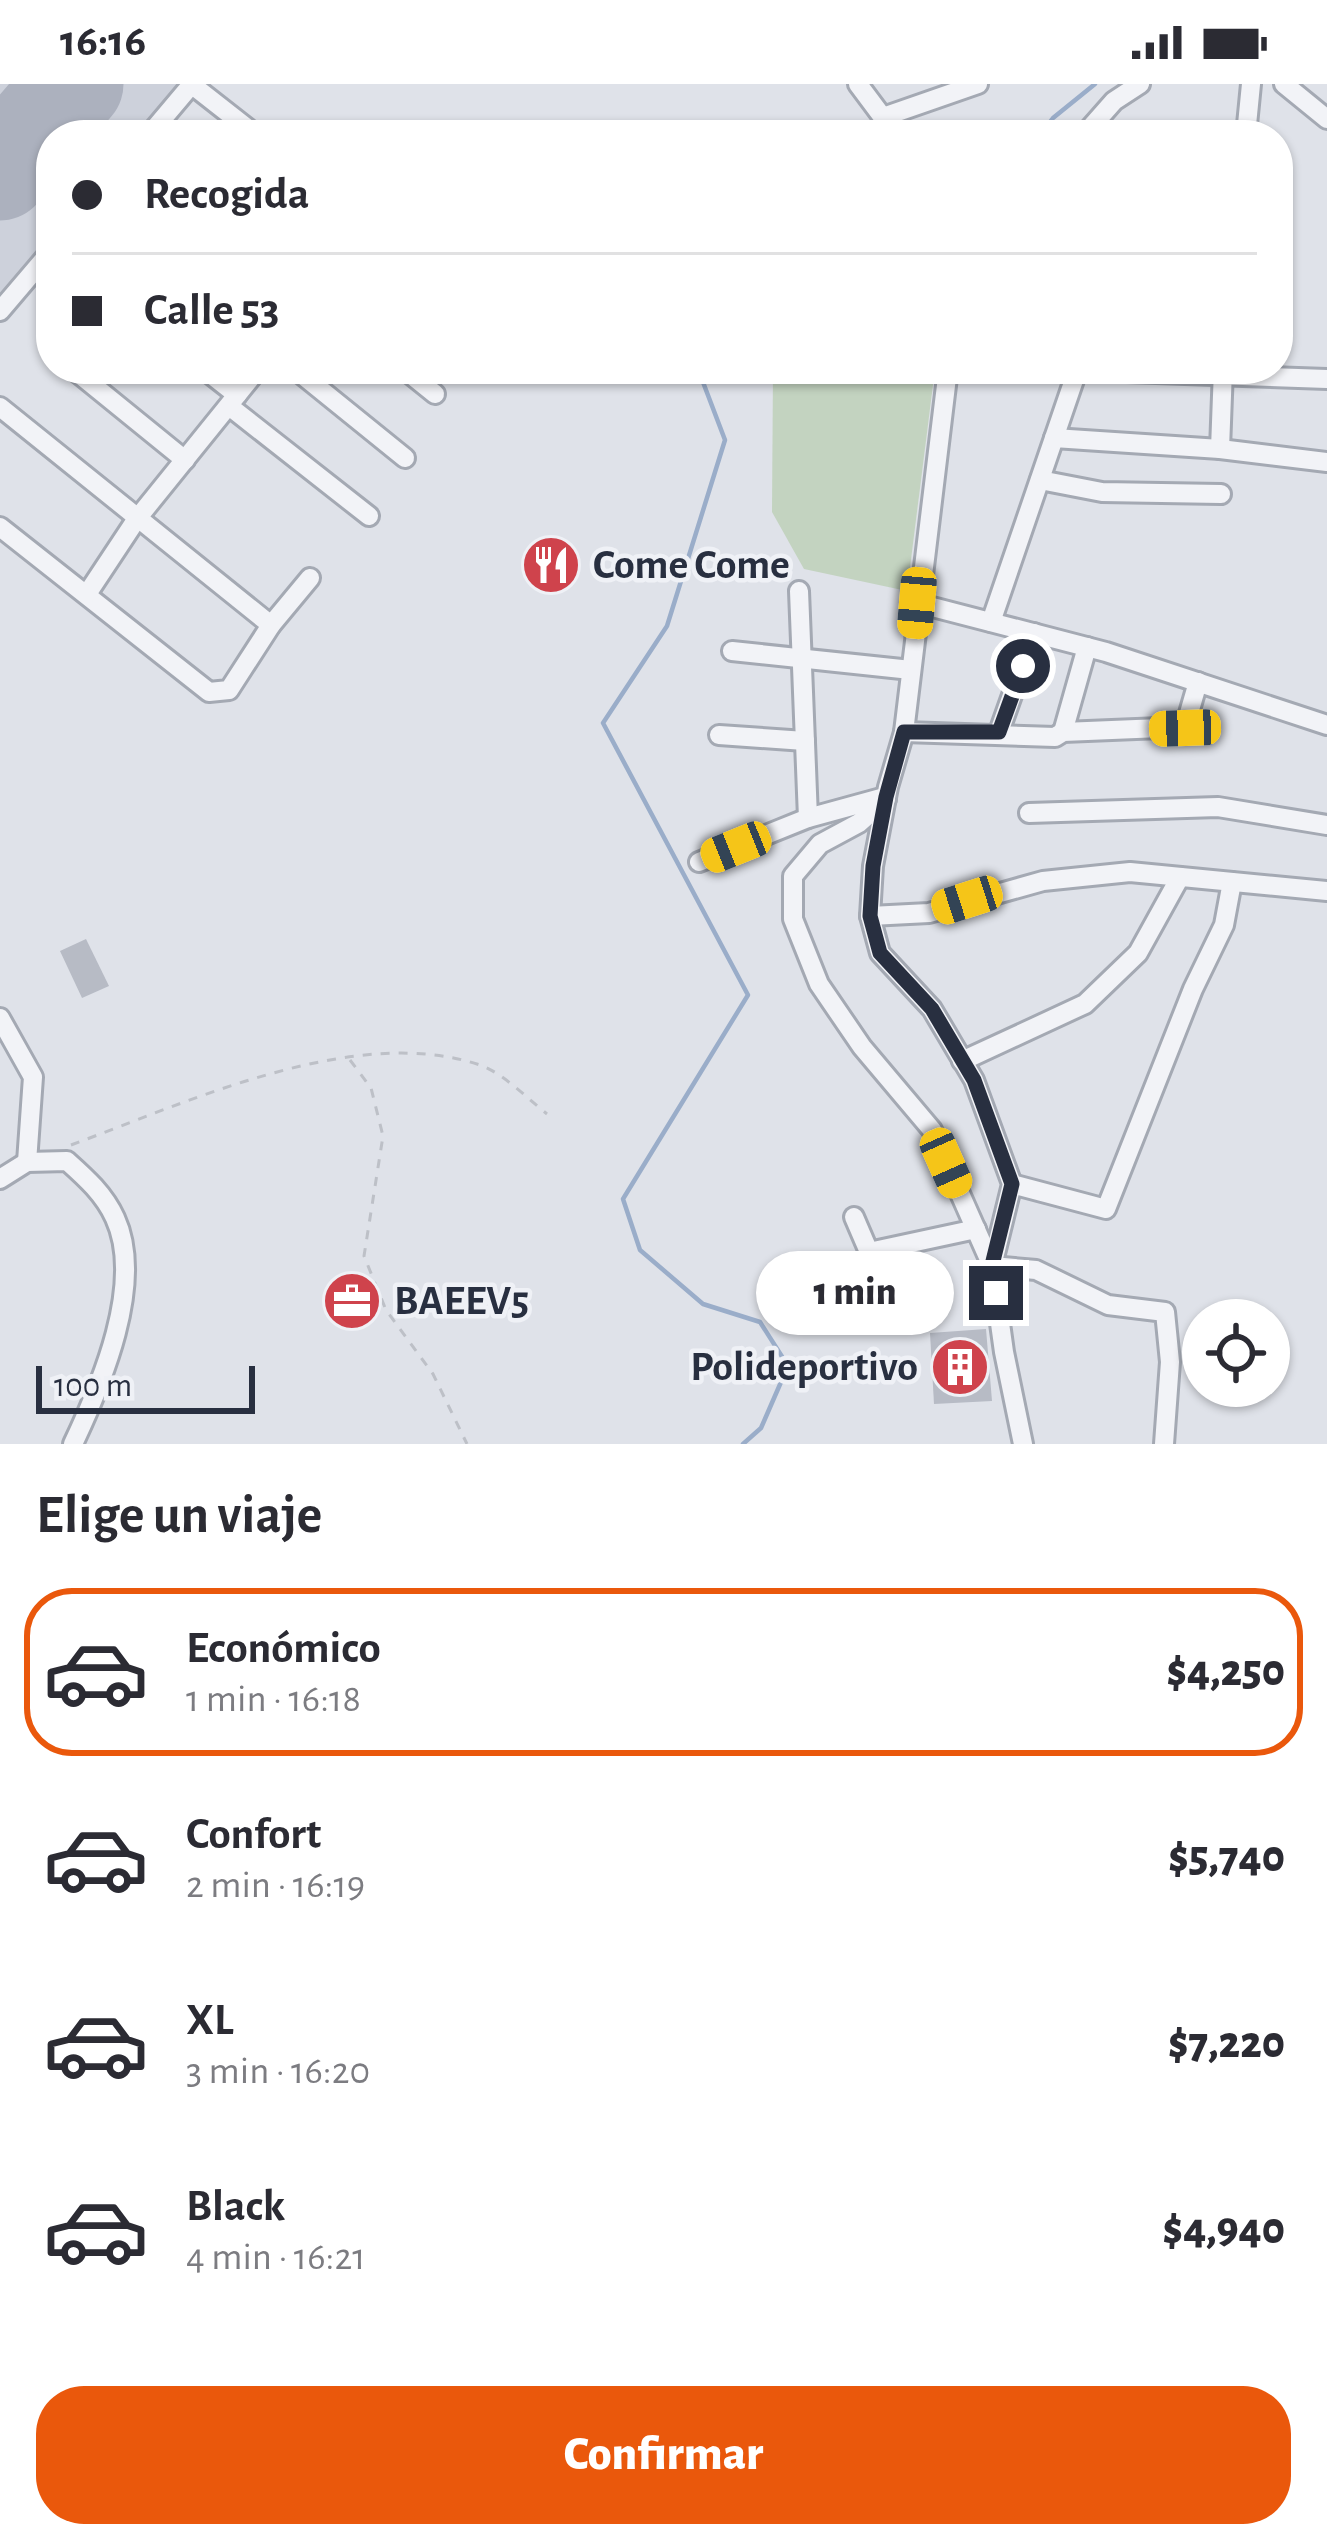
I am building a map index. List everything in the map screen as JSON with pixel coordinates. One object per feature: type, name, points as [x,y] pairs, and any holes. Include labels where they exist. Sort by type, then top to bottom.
[{"type":"street","points":[[161,120],[192,84],[237,120]]},
{"type":"street","points":[[883,117],[953,88],[979,84]]},
{"type":"street","points":[[1097,120],[1114,101],[1140,84]]},
{"type":"street","points":[[1247,120],[1251,84]]},
{"type":"street","points":[[1284,84],[1327,119]]},
{"type":"street","points":[[861,85],[885,120]]},
{"type":"street","points":[[0,311],[36,268]]},
{"type":"street","points":[[1293,378],[1327,380]]},
{"type":"street","points":[[91,384],[185,460]]},
{"type":"street","points":[[218,384],[369,517]]},
{"type":"street","points":[[87,594],[136,520],[246,384]]},
{"type":"street","points":[[314,384],[405,458]]},
{"type":"street","points":[[423,384],[435,394]]},
{"type":"street","points":[[946,384],[904,732],[873,866],[870,916],[880,953],[932,1009],[974,1080],[1012,1184],[992,1265]]},
{"type":"street","points":[[991,622],[1073,384]]},
{"type":"street","points":[[1220,449],[1223,384]]},
{"type":"street","points":[[0,407],[272,625]]},
{"type":"street","points":[[1054,438],[1327,462]]},
{"type":"street","points":[[1040,480],[1102,492],[1221,494]]},
{"type":"street","points":[[0,526],[208,692],[229,691],[310,578]]},
{"type":"street","points":[[799,591],[808,818]]},
{"type":"street","points":[[917,603],[1087,647],[1327,725]]},
{"type":"street","points":[[999,732],[1034,633]]},
{"type":"street","points":[[1063,732],[1087,647]]},
{"type":"street","points":[[732,651],[911,670]]},
{"type":"street","points":[[904,732],[1055,736],[1185,728],[1198,682]]},
{"type":"street","points":[[719,736],[805,741]]},
{"type":"street","points":[[699,862],[808,818],[886,798]]},
{"type":"street","points":[[886,798],[860,823],[820,844],[793,876],[793,919],[819,984],[862,1047],[932,1130],[992,1265],[1023,1444]]},
{"type":"street","points":[[1029,813],[1218,807],[1327,825]]},
{"type":"street","points":[[870,916],[929,913],[1042,881],[1130,872],[1327,891]]},
{"type":"street","points":[[962,1061],[1085,1004],[1138,953],[1180,877]]},
{"type":"street","points":[[1012,1184],[1106,1209],[1193,989],[1224,925],[1232,881]]},
{"type":"street","points":[[0,1018],[33,1077],[27,1162]]},
{"type":"street","points":[[0,1179],[27,1162],[67,1161],[97,1188],[118,1222],[125,1284],[109,1362],[73,1444]]},
{"type":"street","points":[[854,1217],[869,1252],[976,1229]]},
{"type":"street","points":[[992,1265],[1036,1270],[1108,1305],[1166,1312],[1170,1362],[1165,1444]]},
{"type":"path","points":[[69,1146],[304,1062],[414,1053],[483,1066],[548,1114]]},
{"type":"path","points":[[349,1058],[371,1088],[383,1136],[364,1256],[386,1310],[433,1374],[467,1444]]},
{"type":"shaded area","points":[[0,84],[183,84],[152,120],[36,120],[36,258],[0,300]]},
{"type":"green space","points":[[773,384],[933,384],[907,591],[804,569],[772,512]]},
{"type":"building","points":[[86,939],[109,986],[82,998],[60,951]]},
{"type":"building","name":"Polideportivo","points":[[986,1329],[992,1401],[934,1404],[930,1333]]},
{"type":"waterway","points":[[1051,120],[1095,84]]},
{"type":"waterway","points":[[704,384],[725,440],[667,626],[603,723],[748,995],[623,1199],[640,1250],[703,1304],[760,1322],[788,1366],[761,1428],[743,1444]]},
{"type":"runway","points":[[43,120],[74,84]]},
{"type":"runway","points":[[0,171],[36,129]]},
{"type":"place","name":"Come Come","points":[[551,565]]},
{"type":"place","name":"BAEEV5","points":[[352,1301]]},
{"type":"place","name":"Polideportivo","points":[[960,1367]]},
{"type":"route","points":[[996,1293],[992,1265],[1012,1184],[974,1080],[932,1009],[880,953],[870,916],[873,866],[904,732],[999,732],[1023,666]]}]
